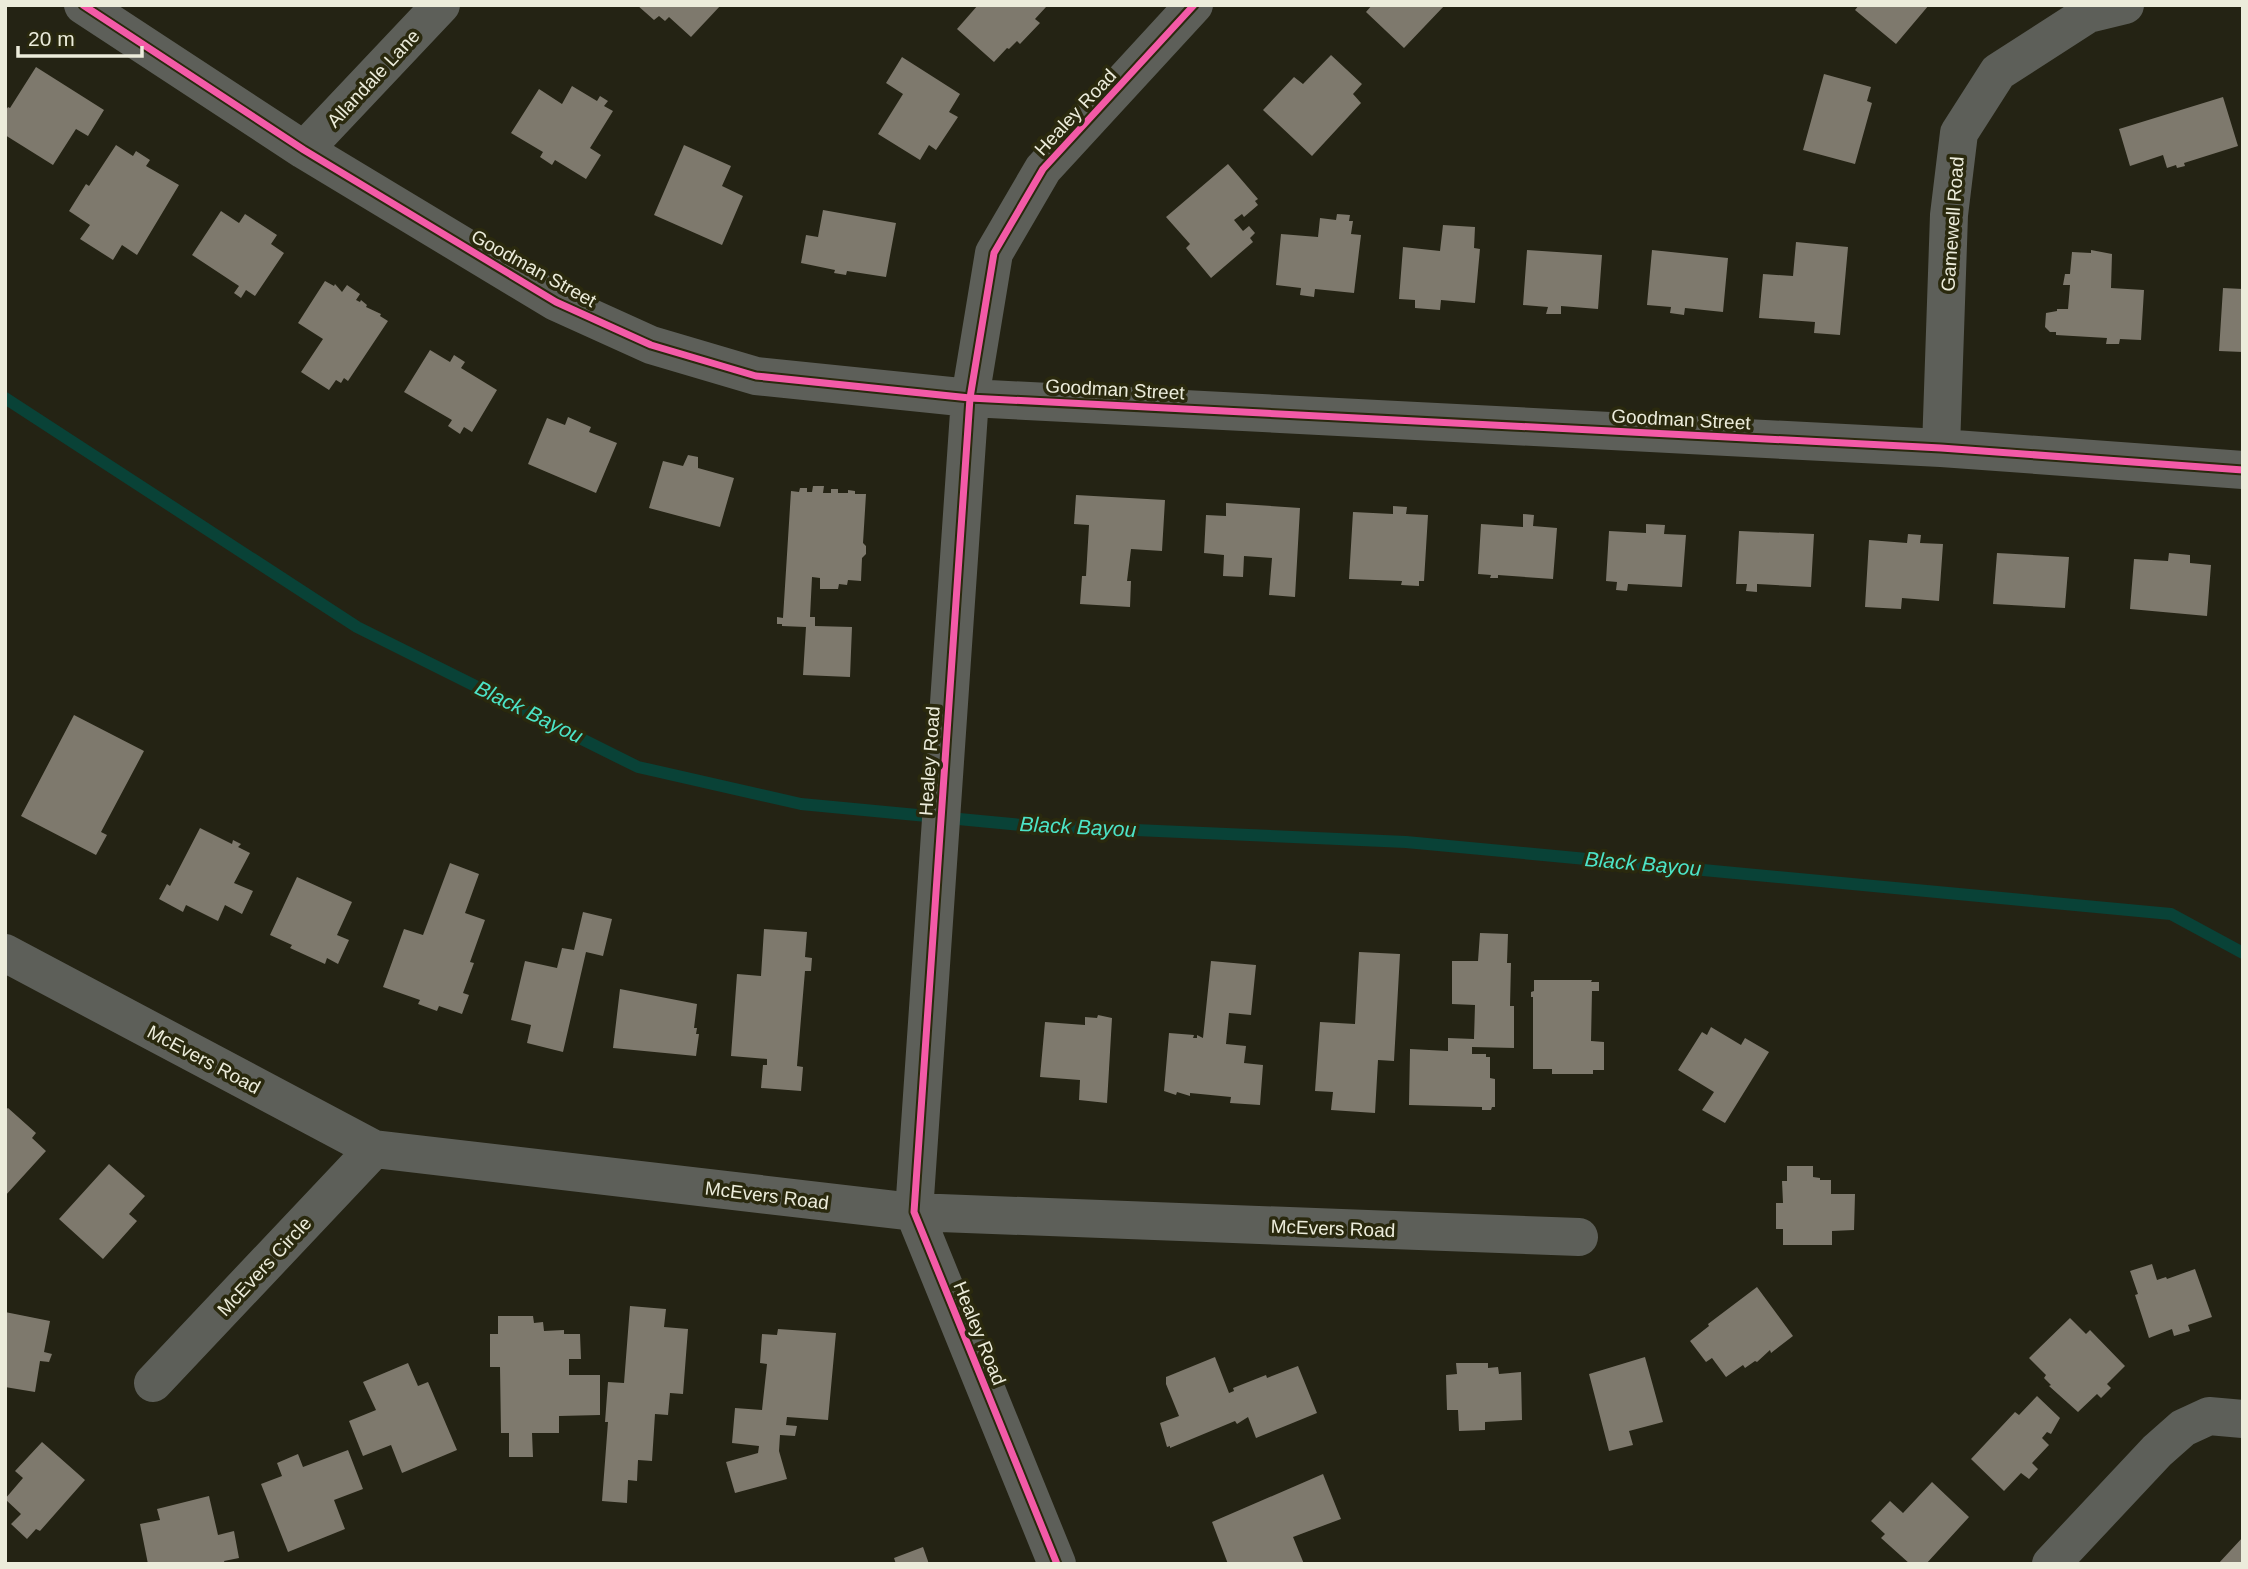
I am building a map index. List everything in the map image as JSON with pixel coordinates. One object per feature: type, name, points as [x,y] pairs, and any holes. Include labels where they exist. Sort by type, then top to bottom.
[{"type":"street","name":"Goodman Street","points":[[83,5],[304,150],[556,302],[651,345],[756,376],[970,398],[1941,448],[2243,470]]},
{"type":"street","name":"Allandale Lane","points":[[304,150],[441,5]]},
{"type":"street","name":"Healey Road","points":[[1057,1564],[914,1212],[970,398],[995,253],[1043,169],[1194,5]]},
{"type":"street","name":"Gamewell Road","points":[[1941,448],[1949,215],[1959,133],[1998,72],[2088,13],[2125,5]]},
{"type":"street","name":"McEvers Road","points":[[5,953],[374,1149],[914,1212],[1579,1237]]},
{"type":"street","name":"McEvers Circle","points":[[153,1383],[374,1149]]},
{"type":"street","points":[[2051,1564],[2157,1451],[2183,1428],[2209,1416],[2243,1419]]},
{"type":"building","points":[[637,5],[721,5],[691,37],[669,17],[665,21],[659,16],[654,20]]},
{"type":"building","points":[[978,5],[1046,7],[1035,19],[1040,23],[1020,44],[1017,41],[994,62],[957,29]]},
{"type":"building","points":[[1372,5],[1445,5],[1404,48],[1366,12]]},
{"type":"building","points":[[1859,5],[1929,5],[1896,44],[1855,10]]},
{"type":"building","points":[[1331,55],[1362,84],[1353,94],[1361,103],[1312,156],[1263,110],[1294,77],[1303,84]]},
{"type":"building","points":[[902,57],[960,94],[949,112],[958,117],[936,150],[929,145],[920,160],[878,134],[903,94],[886,83]]},
{"type":"building","points":[[36,67],[104,110],[88,136],[76,129],[53,165],[5,135],[5,112]]},
{"type":"building","points":[[1824,74],[1871,87],[1867,101],[1872,103],[1855,164],[1803,150]]},
{"type":"building","points":[[572,86],[597,101],[600,96],[608,101],[604,106],[613,111],[590,148],[601,155],[586,179],[555,160],[552,165],[540,157],[543,152],[511,133],[539,89],[562,104]]},
{"type":"building","points":[[2223,97],[2238,146],[2184,163],[2185,166],[2177,168],[2176,165],[2167,168],[2163,155],[2130,166],[2119,129]]},
{"type":"building","points":[[116,145],[133,156],[136,151],[150,160],[146,166],[179,185],[137,255],[122,245],[113,260],[80,239],[90,225],[69,211]]},
{"type":"building","points":[[684,145],[731,166],[722,186],[743,196],[722,245],[654,215]]},
{"type":"building","points":[[1228,164],[1258,199],[1255,201],[1258,205],[1244,217],[1242,214],[1234,220],[1243,231],[1249,226],[1255,233],[1250,238],[1253,242],[1211,278],[1186,248],[1190,244],[1166,217]]},
{"type":"building","points":[[823,210],[896,223],[886,277],[847,271],[846,275],[801,263],[806,235],[818,237]]},
{"type":"building","points":[[221,211],[239,223],[245,214],[277,235],[271,244],[284,253],[255,296],[246,290],[241,298],[234,293],[239,286],[192,255]]},
{"type":"building","points":[[1337,214],[1350,215],[1349,221],[1353,221],[1351,234],[1361,235],[1354,293],[1315,289],[1314,297],[1300,295],[1301,288],[1276,285],[1281,234],[1318,237],[1320,218],[1336,220]]},
{"type":"building","points":[[1443,225],[1475,227],[1474,248],[1480,249],[1475,303],[1441,300],[1440,310],[1415,308],[1415,300],[1399,299],[1403,247],[1440,251]]},
{"type":"building","points":[[1796,242],[1848,247],[1840,335],[1814,333],[1815,322],[1759,318],[1763,274],[1793,276]]},
{"type":"building","points":[[1527,250],[1602,255],[1598,309],[1561,306],[1561,314],[1546,314],[1548,307],[1523,305]]},
{"type":"building","points":[[1652,250],[1728,258],[1723,312],[1685,308],[1684,315],[1670,313],[1671,307],[1647,305]]},
{"type":"building","points":[[2091,250],[2112,254],[2111,288],[2144,290],[2141,340],[2120,339],[2119,344],[2106,344],[2107,338],[2056,335],[2056,332],[2050,332],[2045,327],[2046,313],[2068,309],[2070,285],[2063,285],[2065,274],[2070,274],[2072,252],[2091,253]]},
{"type":"building","points":[[325,281],[334,286],[335,284],[342,292],[347,285],[360,294],[356,300],[361,300],[366,307],[381,314],[380,316],[388,321],[348,381],[344,378],[341,383],[336,380],[329,390],[301,372],[323,339],[298,323]]},
{"type":"building","points":[[2223,288],[2243,289],[2243,352],[2219,351]]},
{"type":"building","points":[[430,350],[450,362],[454,355],[465,362],[461,368],[497,390],[472,432],[464,427],[460,434],[448,426],[452,420],[404,392]]},
{"type":"building","points":[[568,417],[591,427],[589,432],[617,443],[596,493],[528,464],[547,418],[565,425]]},
{"type":"building","points":[[688,455],[698,457],[698,468],[734,478],[720,527],[649,508],[663,461],[683,466]]},
{"type":"building","points":[[813,486],[824,486],[823,493],[838,489],[838,493],[848,493],[848,490],[855,491],[855,494],[866,494],[863,543],[866,546],[866,554],[862,558],[861,581],[848,580],[847,585],[839,584],[838,589],[820,589],[820,578],[812,577],[810,617],[815,617],[815,626],[852,627],[850,677],[803,675],[806,627],[777,624],[777,617],[783,618],[791,491],[799,492],[800,488],[807,488],[807,492],[812,492]]},
{"type":"building","points":[[1076,495],[1165,500],[1162,551],[1131,549],[1127,581],[1131,581],[1130,607],[1080,604],[1082,576],[1086,576],[1089,525],[1074,524]]},
{"type":"building","points":[[1226,503],[1300,508],[1295,597],[1269,595],[1272,558],[1244,556],[1243,577],[1223,576],[1224,555],[1204,553],[1206,515],[1226,516]]},
{"type":"building","points":[[1393,506],[1407,507],[1406,514],[1428,515],[1424,581],[1419,581],[1419,586],[1401,585],[1402,581],[1349,579],[1353,512],[1393,514]]},
{"type":"building","points":[[1523,514],[1534,515],[1533,526],[1557,528],[1553,579],[1498,575],[1498,578],[1490,578],[1491,575],[1478,574],[1481,524],[1523,527]]},
{"type":"building","points":[[1646,524],[1665,525],[1664,534],[1686,535],[1682,587],[1628,584],[1627,591],[1616,590],[1617,582],[1606,581],[1609,531],[1646,533]]},
{"type":"building","points":[[1739,531],[1814,534],[1811,587],[1757,584],[1757,592],[1746,591],[1747,584],[1736,584]]},
{"type":"building","points":[[1908,534],[1921,535],[1920,543],[1943,544],[1939,601],[1902,598],[1901,609],[1865,607],[1869,540],[1907,543]]},
{"type":"building","points":[[1997,553],[2069,557],[2065,608],[1993,604]]},
{"type":"building","points":[[2169,553],[2190,555],[2190,563],[2211,565],[2207,616],[2130,609],[2134,559],[2168,561]]},
{"type":"building","points":[[74,715],[144,751],[101,832],[107,835],[96,855],[21,816]]},
{"type":"building","points":[[200,828],[232,844],[233,840],[241,844],[238,847],[250,853],[234,883],[253,891],[242,914],[225,905],[218,921],[186,905],[183,912],[159,899],[167,884],[170,886]]},
{"type":"building","points":[[450,863],[479,874],[465,913],[485,920],[470,962],[474,963],[463,993],[469,995],[462,1014],[439,1006],[437,1011],[418,1004],[420,1000],[383,987],[404,929],[423,935]]},
{"type":"building","points":[[297,877],[352,902],[337,935],[349,940],[338,964],[327,958],[325,964],[290,948],[292,945],[270,935]]},
{"type":"building","points":[[583,912],[612,919],[603,956],[586,952],[563,1052],[527,1043],[531,1025],[511,1020],[525,961],[557,968],[562,948],[574,950]]},
{"type":"building","points":[[764,929],[807,932],[805,957],[812,958],[811,971],[805,971],[797,1066],[803,1067],[801,1091],[761,1088],[763,1065],[767,1065],[767,1059],[731,1056],[737,974],[761,976]]},
{"type":"building","points":[[1480,933],[1508,934],[1507,963],[1511,963],[1510,1006],[1514,1006],[1514,1048],[1472,1047],[1472,1054],[1486,1054],[1486,1057],[1490,1057],[1490,1078],[1495,1079],[1495,1107],[1482,1110],[1482,1107],[1409,1105],[1410,1049],[1448,1051],[1448,1038],[1474,1039],[1475,1005],[1452,1004],[1452,961],[1478,961]]},
{"type":"building","points":[[1359,952],[1400,954],[1394,1061],[1378,1060],[1375,1113],[1331,1110],[1333,1092],[1315,1091],[1320,1022],[1355,1024]]},
{"type":"building","points":[[1211,961],[1256,965],[1251,1015],[1229,1013],[1226,1044],[1246,1046],[1244,1063],[1263,1065],[1260,1105],[1230,1103],[1231,1097],[1190,1093],[1190,1096],[1177,1092],[1176,1095],[1164,1091],[1169,1033],[1203,1038]]},
{"type":"building","points":[[1534,980],[1599,982],[1599,991],[1592,991],[1591,1041],[1604,1042],[1604,1070],[1593,1070],[1593,1074],[1552,1074],[1552,1069],[1533,1069],[1531,992],[1534,991]]},
{"type":"building","points":[[620,989],[697,1004],[694,1028],[697,1028],[696,1034],[699,1034],[696,1056],[613,1048]]},
{"type":"building","points":[[1098,1015],[1112,1018],[1107,1103],[1079,1100],[1080,1080],[1040,1077],[1045,1022],[1085,1025],[1085,1017],[1097,1018]]},
{"type":"building","points":[[1711,1027],[1741,1045],[1745,1038],[1769,1052],[1725,1123],[1702,1110],[1714,1092],[1678,1070],[1702,1032],[1707,1035]]},
{"type":"building","points":[[8,1108],[36,1133],[32,1138],[46,1151],[5,1196],[5,1110]]},
{"type":"building","points":[[109,1164],[145,1196],[129,1214],[137,1221],[103,1259],[59,1219]]},
{"type":"building","points":[[1787,1166],[1813,1166],[1813,1177],[1831,1180],[1831,1194],[1855,1194],[1854,1230],[1832,1231],[1832,1245],[1783,1245],[1783,1229],[1776,1229],[1776,1203],[1783,1203],[1782,1181],[1787,1181]]},
{"type":"building","points":[[2152,1264],[2157,1280],[2195,1269],[2212,1317],[2188,1325],[2190,1331],[2174,1336],[2172,1329],[2149,1338],[2130,1271]]},
{"type":"building","points":[[1757,1287],[1793,1336],[1771,1353],[1770,1350],[1757,1362],[1745,1368],[1743,1365],[1726,1377],[1712,1358],[1706,1362],[1690,1341]]},
{"type":"building","points":[[630,1306],[666,1309],[664,1327],[688,1329],[683,1394],[670,1393],[668,1415],[655,1414],[652,1461],[638,1460],[637,1481],[628,1480],[627,1503],[602,1501],[608,1382],[624,1383]]},
{"type":"building","points":[[5,1312],[50,1321],[44,1352],[52,1354],[49,1362],[40,1361],[35,1392],[5,1387]]},
{"type":"building","points":[[498,1316],[533,1316],[534,1323],[543,1322],[544,1331],[564,1330],[564,1334],[580,1334],[581,1359],[569,1359],[569,1375],[600,1375],[600,1415],[559,1416],[559,1433],[532,1433],[533,1457],[509,1457],[509,1433],[501,1433],[500,1367],[490,1367],[490,1334],[498,1334]]},
{"type":"building","points":[[2070,1318],[2086,1334],[2090,1330],[2125,1366],[2107,1384],[2111,1388],[2101,1398],[2097,1394],[2078,1412],[2049,1386],[2051,1385],[2044,1378],[2046,1375],[2029,1358]]},
{"type":"building","points":[[778,1329],[836,1333],[828,1420],[787,1417],[786,1425],[797,1426],[795,1436],[780,1435],[779,1451],[787,1479],[735,1493],[726,1462],[758,1453],[759,1446],[732,1443],[735,1408],[762,1410],[767,1364],[760,1363],[762,1334],[777,1335]]},
{"type":"building","points":[[1215,1357],[1229,1393],[1234,1391],[1233,1388],[1266,1375],[1267,1378],[1298,1366],[1317,1413],[1256,1438],[1248,1417],[1237,1424],[1235,1421],[1167,1447],[1160,1423],[1179,1416],[1166,1384],[1166,1377]]},
{"type":"building","points":[[1645,1357],[1663,1422],[1629,1431],[1633,1445],[1609,1451],[1589,1374]]},
{"type":"building","points":[[408,1363],[418,1386],[428,1382],[457,1450],[402,1473],[391,1445],[363,1456],[349,1421],[376,1410],[363,1382]]},
{"type":"building","points":[[1456,1363],[1488,1363],[1488,1368],[1498,1367],[1499,1374],[1521,1372],[1522,1420],[1485,1422],[1485,1430],[1459,1431],[1458,1410],[1447,1410],[1446,1375],[1457,1374]]},
{"type":"building","points":[[2037,1396],[2060,1418],[2051,1434],[2047,1432],[2042,1438],[2049,1445],[2032,1463],[2038,1469],[2029,1479],[2021,1473],[2004,1491],[1971,1459],[2015,1412],[2019,1415]]},
{"type":"building","points":[[42,1442],[85,1480],[40,1531],[36,1529],[27,1539],[11,1524],[21,1514],[5,1499],[23,1478],[15,1471]]},
{"type":"building","points":[[348,1450],[363,1489],[334,1500],[345,1529],[288,1552],[261,1484],[282,1476],[277,1463],[298,1454],[303,1467]]},
{"type":"building","points":[[1323,1474],[1341,1519],[1293,1537],[1304,1564],[1228,1564],[1212,1522]]},
{"type":"building","points":[[1932,1482],[1969,1517],[1926,1564],[1910,1564],[1881,1538],[1885,1534],[1871,1521],[1890,1501],[1903,1513]]},
{"type":"building","points":[[209,1496],[218,1535],[234,1531],[239,1558],[224,1561],[225,1564],[148,1564],[140,1524],[160,1520],[157,1509]]},
{"type":"building","points":[[2243,1537],[2243,1564],[2218,1564]]},
{"type":"building","points":[[923,1547],[929,1564],[896,1564],[894,1558]]},
{"type":"waterway","name":"Black Bayou","points":[[5,398],[357,627],[638,767],[801,804],[1022,825],[1406,842],[2171,914],[2243,953]]},
{"type":"cycle path","points":[[83,5],[304,150],[556,302],[651,345],[756,376],[970,398],[1941,448],[2243,470]]},
{"type":"cycle path","points":[[1057,1564],[914,1212],[970,398],[994,253],[1043,169],[1194,5]]}]
